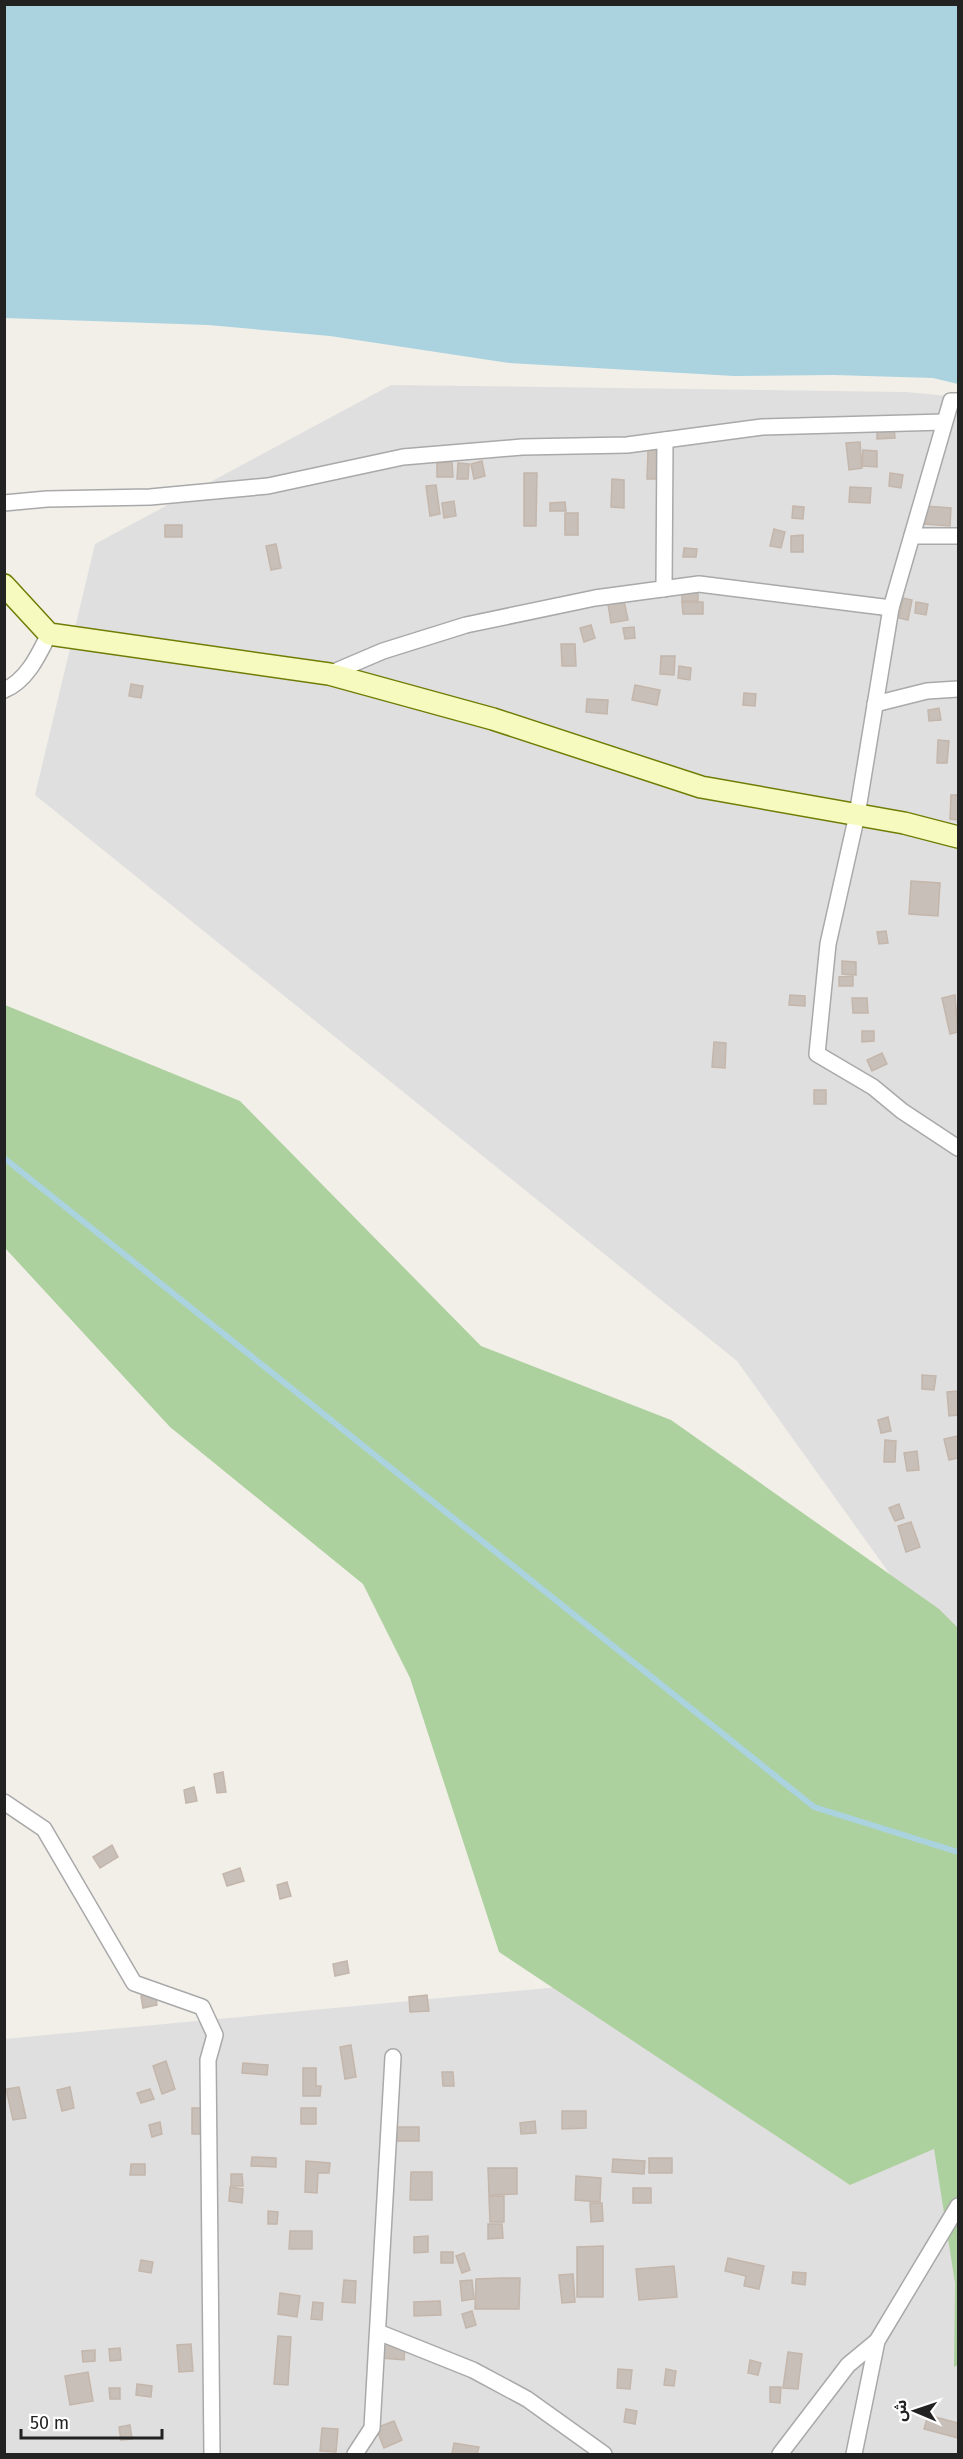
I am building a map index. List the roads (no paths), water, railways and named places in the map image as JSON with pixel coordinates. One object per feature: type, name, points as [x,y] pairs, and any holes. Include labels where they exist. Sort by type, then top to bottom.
[{"type":"street","points":[[958,401],[951,400],[891,608],[857,815],[828,944],[817,1054],[873,1087],[902,1111],[958,1148]]},
{"type":"street","points":[[4,503],[47,499],[150,496],[268,486],[403,457],[522,447],[627,445],[762,427],[945,422]]},
{"type":"street","points":[[664,440],[664,589]]},
{"type":"street","points":[[912,536],[958,536]]},
{"type":"street","points":[[328,674],[383,651],[466,625],[594,598],[699,584],[891,608]]},
{"type":"street","points":[[4,585],[49,634],[328,674],[493,719],[701,787],[857,815],[958,837]]},
{"type":"street","points":[[4,690],[13,687],[35,662],[49,634]]},
{"type":"street","points":[[875,704],[927,691],[958,688]]},
{"type":"street","points":[[4,1802],[44,1829],[134,1983],[202,2007],[215,2035],[208,2060],[212,2454]]},
{"type":"street","points":[[355,2454],[372,2428],[393,2056]]},
{"type":"street","points":[[854,2454],[878,2341],[958,2206]]},
{"type":"street","points":[[378,2332],[473,2370],[527,2399],[604,2454]]},
{"type":"street","points":[[780,2454],[848,2365],[878,2341]]},
{"type":"water","points":[[4,5],[958,5],[958,384],[933,378],[834,375],[734,376],[509,363],[330,336],[208,325],[5,318]]},
{"type":"waterway","points":[[4,1158],[814,1807],[958,1852]]}]
